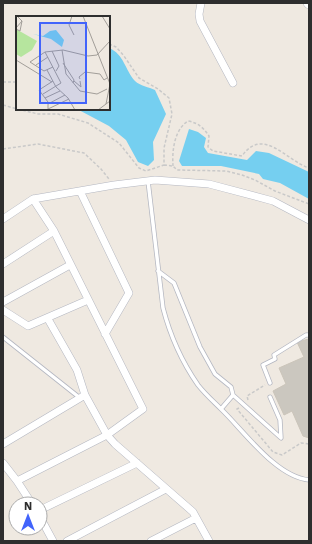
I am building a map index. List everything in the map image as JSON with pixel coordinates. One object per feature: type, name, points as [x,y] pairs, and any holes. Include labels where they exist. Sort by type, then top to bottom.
[{"type":"street","points":[[201,3],[199,14],[200,21],[233,83]]},
{"type":"street","points":[[3,219],[33,199],[114,185],[148,181],[210,184],[273,201],[309,220]]},
{"type":"street","points":[[80,191],[129,293],[105,334]]},
{"type":"street","points":[[17,481],[107,435],[143,409],[54,231],[33,199]]},
{"type":"street","points":[[3,264],[54,231]]},
{"type":"street","points":[[3,302],[70,265]]},
{"type":"street","points":[[3,310],[28,326],[48,319],[88,300]]},
{"type":"street","points":[[48,319],[77,370],[82,397],[107,435],[193,512],[209,541]]},
{"type":"street","points":[[3,444],[82,397]]},
{"type":"street","points":[[48,506],[137,463]]},
{"type":"street","points":[[3,464],[27,496]]},
{"type":"street","points":[[67,541],[166,489]]},
{"type":"street","points":[[151,541],[196,518]]},
{"type":"street","points":[[48,532],[53,541]]},
{"type":"lane","points":[[148,181],[163,308],[168,326],[176,345],[198,384],[275,464],[299,479],[309,480]]},
{"type":"lane","points":[[158,271],[174,283],[200,347],[215,374],[231,387],[233,395],[281,438],[280,420],[270,397]]},
{"type":"lane","points":[[270,383],[262,365],[275,359],[274,355],[306,334],[309,335]]},
{"type":"lane","points":[[3,337],[82,397]]},
{"type":"lane","points":[[221,409],[233,395]]},
{"type":"path","points":[[110,44],[116,47],[124,56],[139,78],[158,89],[169,98],[172,114],[164,148],[164,165]]},
{"type":"path","points":[[3,82],[16,82]]},
{"type":"path","points":[[3,105],[16,108]]},
{"type":"path","points":[[22,110],[38,114],[58,114],[88,123],[119,143],[139,168],[146,171],[164,165],[173,166],[177,170],[226,171],[255,180],[275,191],[309,204]]},
{"type":"path","points":[[173,166],[176,136],[183,124],[188,121],[196,122],[204,128],[210,136],[208,147],[213,151],[242,156],[246,150],[258,144],[274,146],[301,165],[309,168]]},
{"type":"path","points":[[3,149],[38,144],[84,153],[101,169],[114,185]]},
{"type":"water","points":[[110,49],[118,54],[137,83],[155,90],[166,114],[153,142],[154,160],[148,166],[138,162],[126,140],[109,126],[79,110],[110,110]]},
{"type":"water","points":[[189,129],[198,132],[206,138],[204,147],[208,153],[247,160],[256,151],[269,153],[309,172],[309,199],[280,183],[263,179],[259,174],[221,166],[182,166],[179,161]]},
{"type":"building","points":[[309,339],[309,438],[303,436],[292,411],[284,415],[273,391],[286,384],[279,368],[304,357],[297,342]]}]
